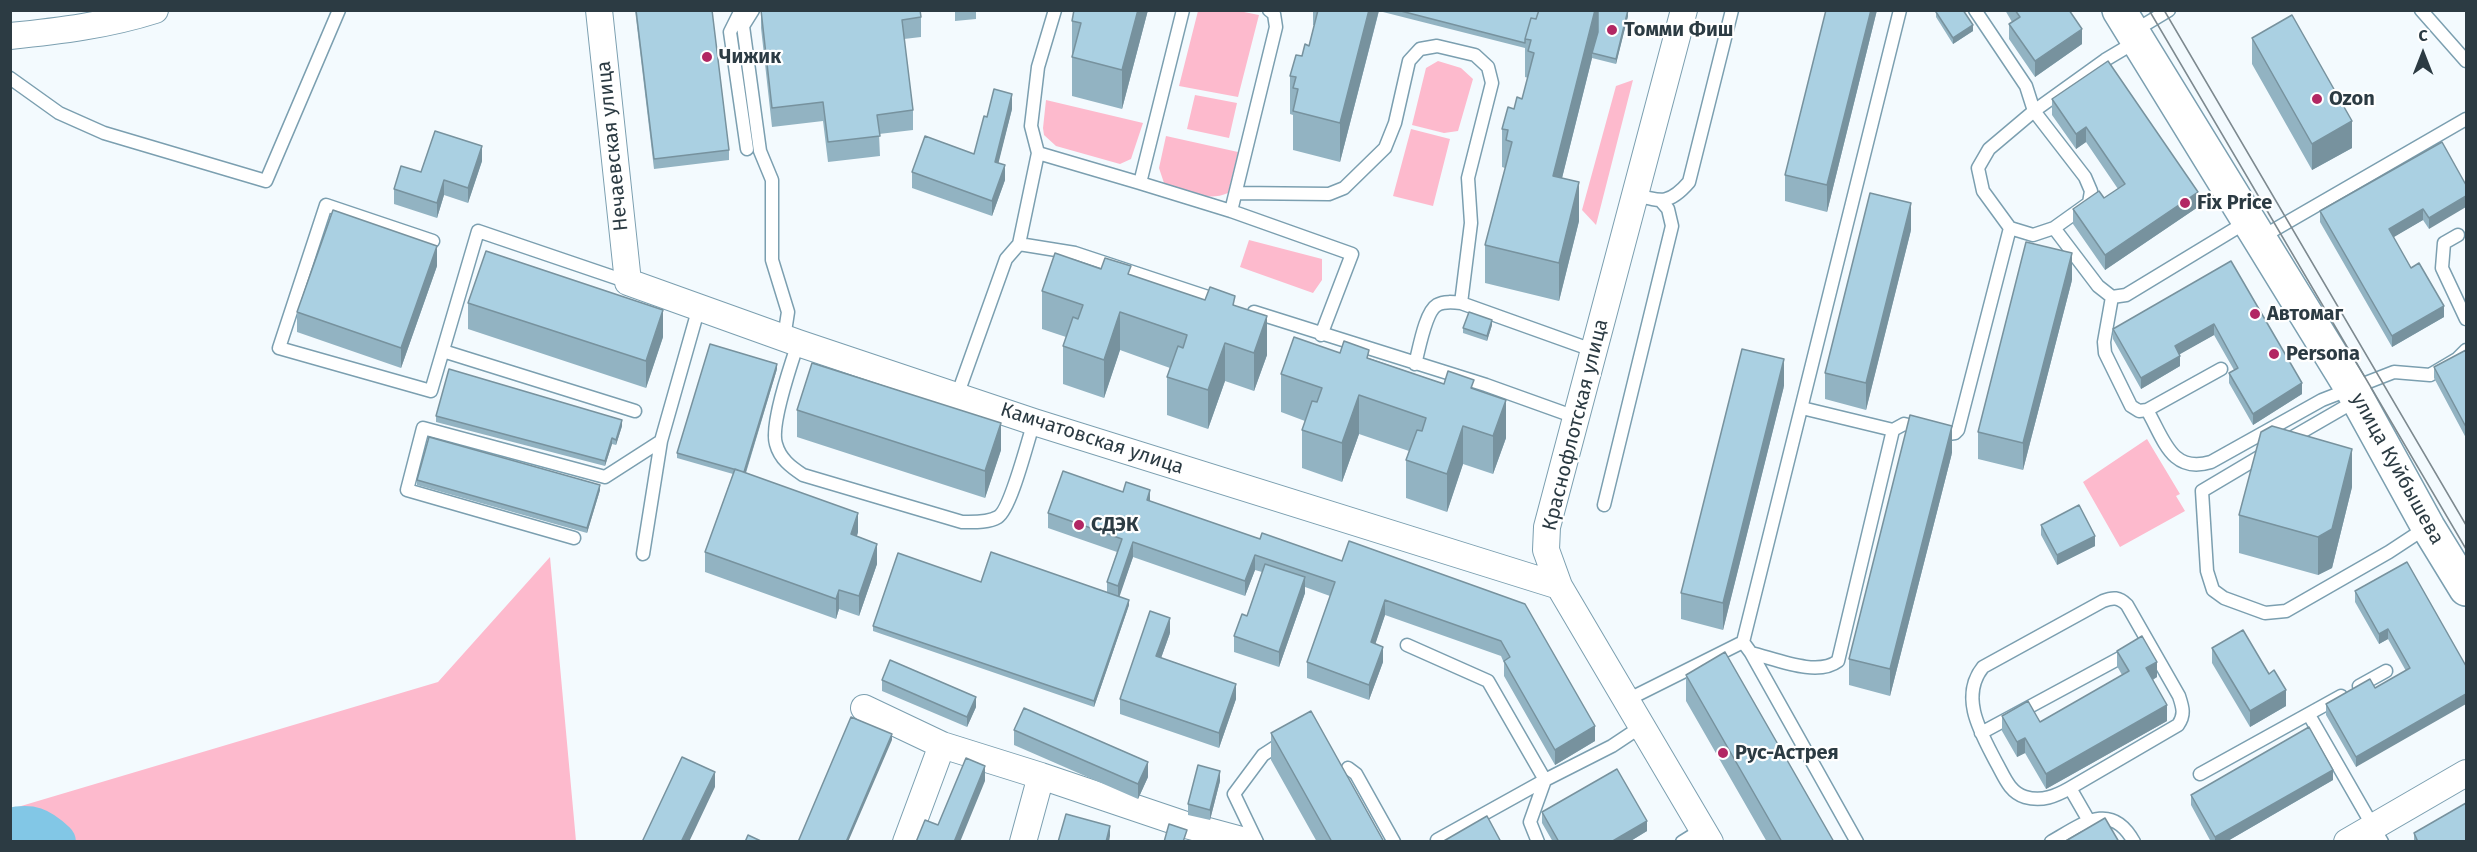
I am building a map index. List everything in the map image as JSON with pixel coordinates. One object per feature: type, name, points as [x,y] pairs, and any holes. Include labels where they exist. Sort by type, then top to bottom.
[{"type":"main road","name":"улица Куйбышева","points":[[2130,28],[2355,394],[2428,527],[2466,589]]},
{"type":"street","points":[[10,36],[126,20],[155,10]]},
{"type":"street","name":"Нечаевская улица","points":[[599,10],[628,282]]},
{"type":"street","name":"Краснофлотская улица","points":[[1684,10],[1578,418],[1547,527],[1546,550],[1559,586],[1642,726],[1698,837]]},
{"type":"street","name":"Камчатовская улица","points":[[628,282],[791,341],[1034,422],[1559,586]]},
{"type":"street","points":[[864,708],[942,745],[1186,825],[1249,842]]},
{"type":"street","points":[[906,842],[942,745]]},
{"type":"street","points":[[2347,842],[2378,834],[2466,773]]},
{"type":"street","points":[[1023,842],[1041,776]]},
{"type":"lane","points":[[10,78],[59,113],[104,133],[266,181],[339,10]]},
{"type":"lane","points":[[741,10],[730,32],[747,149]]},
{"type":"lane","points":[[753,10],[743,26],[760,150],[772,180],[772,260],[788,312],[791,341],[775,426],[776,444],[786,463],[803,475],[962,522],[980,522],[999,516],[1008,503],[1034,422]]},
{"type":"lane","points":[[957,396],[1006,259],[1019,244],[1038,153],[1031,126],[1038,68],[1055,10]]},
{"type":"lane","points":[[1140,183],[1183,10]]},
{"type":"lane","points":[[1231,211],[1276,27],[1274,14],[1269,10]]},
{"type":"lane","points":[[1636,195],[1662,201],[1678,195],[1689,182],[1732,10]]},
{"type":"lane","points":[[1627,700],[1743,642],[1900,10]]},
{"type":"lane","points":[[1975,10],[2025,86],[2034,111],[2085,177],[2091,191],[2089,203],[2054,228],[2033,236],[2010,228],[1983,191],[1978,168],[1989,149],[2034,111],[2105,60],[2130,28],[2169,10]]},
{"type":"lane","points":[[2421,10],[2466,61]]},
{"type":"lane","points":[[1236,193],[1329,194],[1344,188],[1385,148],[1395,123],[1409,61],[1420,49],[1437,46],[1475,55],[1488,67],[1492,83],[1468,178],[1471,223],[1461,303]]},
{"type":"lane","points":[[2054,228],[2098,286],[2112,297],[2126,295],[2466,118]]},
{"type":"lane","points":[[1038,153],[1231,211],[1352,254],[1321,335]]},
{"type":"lane","points":[[1604,505],[1672,226],[1668,209],[1662,201]]},
{"type":"lane","points":[[433,241],[326,205],[279,348],[431,391],[478,231],[628,282]]},
{"type":"lane","points":[[1802,408],[1893,430],[1904,424],[1948,434],[1955,433],[1958,430],[2010,228]]},
{"type":"lane","points":[[2458,235],[2444,243],[2442,268],[2466,319]]},
{"type":"lane","points":[[1019,244],[1075,254],[1321,335],[1486,385],[1578,418]]},
{"type":"lane","points":[[2112,297],[2104,342],[2105,353],[2131,406],[2139,411],[2147,410],[2221,369]]},
{"type":"lane","points":[[1415,364],[1429,314],[1436,305],[1448,302],[1461,303],[1595,351]]},
{"type":"lane","points":[[643,554],[661,441],[699,308]]},
{"type":"lane","points":[[2428,527],[2286,611],[2265,613],[2224,598],[2213,590],[2207,571],[2202,491],[2355,394],[2394,372],[2430,375],[2457,359],[2466,350]]},
{"type":"lane","points":[[443,351],[636,411]]},
{"type":"lane","points":[[2147,410],[2174,457],[2184,464],[2198,466],[2211,462],[2322,400],[2355,394]]},
{"type":"lane","points":[[574,538],[407,490],[423,428],[605,477],[661,441]]},
{"type":"lane","points":[[1751,653],[1817,669],[1830,667],[1838,661],[1893,430]]},
{"type":"lane","points":[[2112,597],[2122,600],[2148,642],[2179,696],[2183,718],[2178,726],[2070,788],[2045,799],[2025,797],[2010,788],[1981,733],[1973,709],[1975,677],[1983,667],[2112,597]]},
{"type":"lane","points":[[1743,642],[1857,842]]},
{"type":"lane","points":[[1981,733],[2148,642]]},
{"type":"lane","points":[[1407,645],[1488,681],[1545,780],[1530,822],[1538,842]]},
{"type":"lane","points":[[2200,774],[2386,671]]},
{"type":"lane","points":[[2309,715],[2378,834]]},
{"type":"lane","points":[[1437,840],[1612,746],[1642,726]]},
{"type":"lane","points":[[1257,842],[1234,794],[1263,755],[1290,737]]},
{"type":"lane","points":[[1348,768],[1356,774],[1394,842]]},
{"type":"lane","points":[[2070,788],[2089,821]]},
{"type":"lane","points":[[2051,842],[2089,821],[2107,817],[2126,826],[2134,842]]},
{"type":"shaded area","points":[[1198,11],[1239,11],[1259,15],[1238,97],[1179,86]]},
{"type":"shaded area","points":[[1438,61],[1461,68],[1473,79],[1458,131],[1444,133],[1412,125],[1426,68]]},
{"type":"shaded area","points":[[1633,80],[1596,225],[1582,210],[1616,86]]},
{"type":"shaded area","points":[[1195,95],[1237,103],[1229,138],[1187,129]]},
{"type":"shaded area","points":[[1046,100],[1143,123],[1131,159],[1120,164],[1056,146],[1044,135]]},
{"type":"shaded area","points":[[1411,129],[1450,139],[1433,206],[1393,196]]},
{"type":"shaded area","points":[[1166,136],[1238,152],[1228,193],[1205,196],[1165,186],[1159,168]]},
{"type":"shaded area","points":[[1249,240],[1322,259],[1322,280],[1313,293],[1240,267]]},
{"type":"shaded area","points":[[2147,439],[2180,494],[2176,496],[2185,511],[2120,547],[2083,482]]},
{"type":"shaded area","points":[[550,557],[576,841],[11,841],[11,809],[438,682]]},
{"type":"building","points":[[636,10],[712,10],[729,150],[654,159]]},
{"type":"building","points":[[761,10],[920,10],[921,17],[902,20],[913,110],[877,115],[880,136],[828,142],[823,102],[772,108]]},
{"type":"building","points":[[1074,10],[1138,10],[1122,70],[1072,57],[1081,23],[1072,21]]},
{"type":"building","points":[[1318,10],[1369,10],[1340,123],[1293,111],[1298,89],[1293,88],[1296,77],[1290,76],[1296,55],[1302,56],[1305,44],[1309,46]]},
{"type":"building","points":[[1397,10],[1539,10],[1536,19],[1531,18],[1525,43]]},
{"type":"building","points":[[1539,10],[1595,10],[1553,176],[1579,182],[1559,263],[1485,245],[1512,142],[1506,140],[1508,130],[1502,129],[1508,107],[1514,109],[1517,97],[1522,99],[1534,53],[1528,51],[1531,40],[1525,39],[1531,18],[1536,19]]},
{"type":"building","points":[[1598,10],[1628,10],[1616,59],[1592,53],[1598,32]]},
{"type":"building","points":[[1826,10],[1871,10],[1827,185],[1785,175]]},
{"type":"building","points":[[1938,10],[1963,10],[1973,25],[1953,38],[1936,12]]},
{"type":"building","points":[[2015,10],[2069,10],[2082,29],[2035,61],[2009,24],[2020,17]]},
{"type":"building","points":[[2292,15],[2352,121],[2312,144],[2252,38]]},
{"type":"building","points":[[2108,61],[2198,192],[2105,255],[2073,209],[2099,191],[2104,198],[2125,184],[2086,127],[2076,134],[2052,99]]},
{"type":"building","points":[[994,89],[1012,94],[995,162],[1005,165],[992,201],[912,172],[925,136],[974,154]]},
{"type":"building","points":[[435,131],[482,146],[468,188],[444,180],[437,203],[394,189],[401,166],[421,172]]},
{"type":"building","points":[[2442,142],[2466,185],[2466,196],[2429,218],[2423,209],[2389,229],[2411,268],[2419,263],[2444,306],[2392,336],[2320,211]]},
{"type":"building","points":[[1870,193],[1911,203],[1866,383],[1825,373]]},
{"type":"building","points":[[333,210],[437,246],[401,348],[297,312]]},
{"type":"building","points":[[2026,242],[2072,253],[2023,443],[1978,432]]},
{"type":"building","points":[[486,251],[663,310],[646,361],[468,303]]},
{"type":"building","points":[[1055,253],[1101,269],[1105,258],[1131,266],[1128,274],[1205,300],[1210,287],[1235,296],[1233,305],[1267,316],[1254,353],[1225,343],[1208,390],[1167,377],[1178,346],[1183,348],[1187,335],[1120,312],[1104,360],[1063,346],[1073,317],[1078,319],[1083,305],[1042,291]]},
{"type":"building","points":[[2231,261],[2302,383],[2253,414],[2229,373],[2238,368],[2214,324],[2175,346],[2180,356],[2141,378],[2113,329]]},
{"type":"building","points":[[1469,312],[1492,320],[1487,336],[1463,328]]},
{"type":"building","points":[[1294,337],[1340,353],[1344,341],[1369,350],[1367,358],[1444,384],[1448,371],[1474,380],[1471,388],[1506,400],[1493,436],[1463,426],[1447,474],[1406,460],[1417,430],[1422,431],[1426,418],[1359,395],[1342,443],[1302,430],[1312,401],[1317,402],[1322,388],[1281,374]]},
{"type":"building","points":[[710,344],[777,364],[744,472],[677,453]]},
{"type":"building","points":[[1742,349],[1784,359],[1723,603],[1681,593]]},
{"type":"building","points":[[2466,350],[2466,427],[2434,367]]},
{"type":"building","points":[[812,363],[1001,423],[985,471],[797,410]]},
{"type":"building","points":[[449,369],[622,420],[616,440],[612,438],[605,461],[436,416]]},
{"type":"building","points":[[1910,415],[1952,426],[1890,669],[1849,659]]},
{"type":"building","points":[[2272,426],[2352,449],[2332,529],[2318,537],[2239,515],[2261,432]]},
{"type":"building","points":[[429,437],[600,485],[587,528],[417,480]]},
{"type":"building","points":[[735,469],[858,513],[851,534],[877,544],[859,596],[839,590],[836,599],[705,552]]},
{"type":"building","points":[[1063,471],[1123,492],[1126,482],[1150,490],[1147,500],[1260,539],[1262,533],[1342,561],[1349,541],[1525,604],[1595,726],[1555,750],[1504,661],[1510,657],[1501,641],[1385,600],[1371,642],[1383,647],[1369,685],[1307,662],[1335,582],[1255,555],[1245,581],[1133,542],[1118,586],[1107,582],[1122,539],[1048,513]]},
{"type":"building","points":[[2079,505],[2095,536],[2057,555],[2041,525]]},
{"type":"building","points":[[991,552],[1129,600],[1094,701],[873,626],[898,553],[981,582]]},
{"type":"building","points":[[2407,562],[2466,666],[2466,694],[2356,757],[2326,704],[2370,679],[2375,688],[2410,668],[2388,629],[2379,634],[2355,591]]},
{"type":"building","points":[[1265,564],[1305,577],[1279,652],[1234,636],[1242,614],[1247,616]]},
{"type":"building","points":[[1150,611],[1170,618],[1156,656],[1236,684],[1219,733],[1120,699]]},
{"type":"building","points":[[2243,630],[2269,674],[2274,670],[2286,690],[2250,711],[2212,648]]},
{"type":"building","points":[[2142,636],[2157,662],[2146,668],[2167,705],[2046,774],[2025,738],[2017,742],[2002,716],[2028,701],[2040,722],[2129,671],[2117,651]]},
{"type":"building","points":[[1725,652],[1834,842],[1782,842],[1686,675]]},
{"type":"building","points":[[890,660],[976,697],[967,717],[882,680]]},
{"type":"building","points":[[1024,708],[1148,762],[1138,784],[1014,730]]},
{"type":"building","points":[[1311,711],[1384,842],[1332,842],[1271,733]]},
{"type":"building","points":[[851,717],[892,734],[846,842],[798,842]]},
{"type":"building","points":[[2309,727],[2333,770],[2215,837],[2191,795]]},
{"type":"building","points":[[682,757],[715,772],[681,842],[642,842]]},
{"type":"building","points":[[966,758],[985,766],[954,842],[916,842],[925,820],[938,825]]},
{"type":"building","points":[[1198,765],[1220,771],[1210,810],[1188,804]]},
{"type":"building","points":[[1617,769],[1647,821],[1611,842],[1559,842],[1542,812]]},
{"type":"building","points":[[2466,803],[2466,842],[2418,842],[2414,833]]},
{"type":"building","points":[[1066,814],[1110,826],[1106,842],[1058,842]]},
{"type":"building","points":[[1487,816],[1501,842],[1442,842]]},
{"type":"building","points":[[2105,818],[2119,842],[2064,842]]},
{"type":"building","points":[[1169,824],[1187,830],[1183,842],[1164,842]]},
{"type":"building","points":[[748,835],[763,842],[745,842]]},
{"type":"waterway","points":[[10,828],[30,826],[45,833],[56,842]]},
{"type":"tram line","points":[[2149,10],[2466,549]]},
{"type":"tram line","points":[[2164,10],[2466,525]]},
{"type":"place","name":"Томми Фиш","points":[[1612,30]]},
{"type":"place","name":"Чижик","points":[[707,57]]},
{"type":"place","name":"Ozon","points":[[2317,99]]},
{"type":"place","name":"Fix Price","points":[[2185,203]]},
{"type":"place","name":"Автомаг","points":[[2255,314]]},
{"type":"place","name":"Persona","points":[[2274,354]]},
{"type":"place","name":"СДЭК","points":[[1079,525]]},
{"type":"place","name":"Рус-Астрея","points":[[1723,753]]}]
